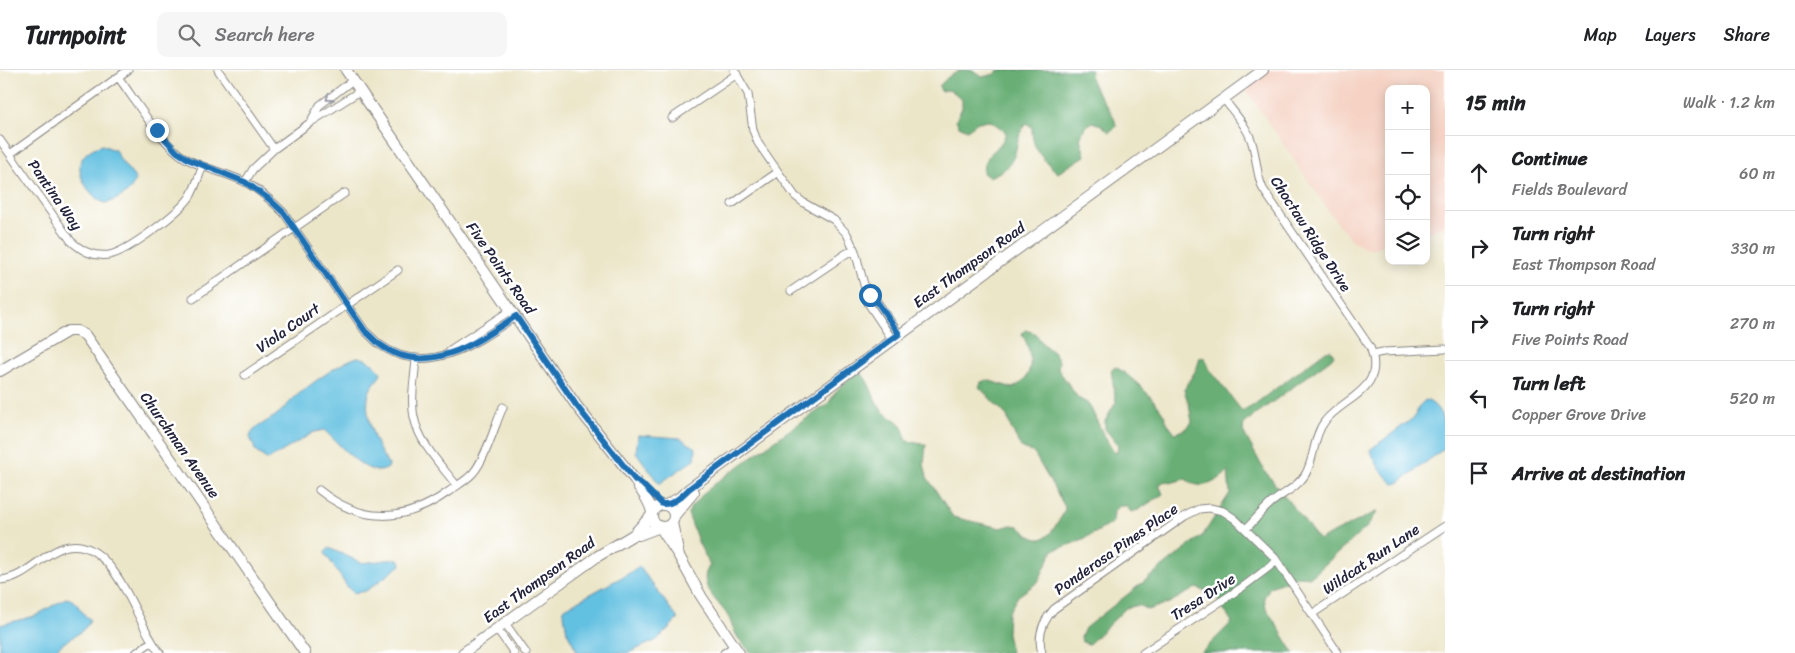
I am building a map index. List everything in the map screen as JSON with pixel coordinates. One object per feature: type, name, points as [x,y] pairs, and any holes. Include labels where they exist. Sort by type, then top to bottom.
[{"type":"street","points":[[10,154],[128,70]]},
{"type":"street","points":[[218,70],[274,149]]},
{"type":"street","name":"Five Points Road","points":[[346,70],[581,412],[635,480],[638,488],[650,502],[652,514]]},
{"type":"street","name":"East Thompson Road","points":[[664,505],[679,498],[896,336],[1263,70]]},
{"type":"street","points":[[672,118],[735,72],[748,94],[753,130],[757,140],[798,199],[831,218],[842,228],[855,251],[868,302],[896,336]]},
{"type":"street","points":[[118,77],[157,130],[177,152],[203,166],[245,182],[269,199],[284,213],[365,331],[380,344],[398,354],[416,358],[447,352],[513,313]]},
{"type":"street","points":[[311,122],[320,105],[353,80]]},
{"type":"street","points":[[245,182],[252,169],[274,149],[360,90]]},
{"type":"street","name":"Choctaw Ridge Drive","points":[[1224,99],[1252,142],[1257,173],[1263,189],[1373,354]]},
{"type":"street","name":"Pantina Way","points":[[0,140],[71,241],[82,250],[96,255],[110,255],[123,250],[174,214],[192,194],[203,166]]},
{"type":"street","points":[[732,204],[778,172]]},
{"type":"street","points":[[193,298],[345,193]]},
{"type":"street","points":[[792,291],[847,253],[855,251]]},
{"type":"street","name":"Viola Court","points":[[245,375],[398,270]]},
{"type":"street","name":"Churchman Avenue","points":[[0,371],[68,331],[74,330],[85,335],[305,653]]},
{"type":"street","points":[[1338,653],[1278,561],[1246,529],[1271,503],[1303,478],[1308,470],[1319,433],[1324,423],[1366,386],[1373,369],[1373,354],[1445,349]]},
{"type":"street","points":[[416,358],[413,398],[414,416],[419,432],[457,486]]},
{"type":"street","points":[[319,490],[330,499],[349,509],[367,514],[394,516],[422,508],[457,486],[473,473],[480,464],[502,407]]},
{"type":"street","name":"Five Points Road","points":[[635,480],[642,484],[664,505]]},
{"type":"street","name":"East Thompson Road","points":[[673,519],[694,492],[695,486]]},
{"type":"street","points":[[679,556],[672,509],[664,505],[656,507],[652,514],[652,520],[660,527],[679,556],[701,596],[736,650],[724,653]]},
{"type":"street","name":"Ponderosa Pines Place","points":[[1042,653],[1041,631],[1046,618],[1054,610],[1185,516],[1201,509],[1218,510],[1233,517],[1246,529]]},
{"type":"street","name":"East Thompson Road","points":[[463,653],[598,556],[633,535],[652,514]]},
{"type":"street","points":[[660,527],[666,527],[673,519]]},
{"type":"street","name":"Wildcat Run Lane","points":[[1312,614],[1445,526]]},
{"type":"street","name":"East Thompson Road","points":[[633,535],[660,527]]},
{"type":"street","points":[[0,580],[10,579],[21,574],[56,550],[80,546],[94,551],[107,562],[127,592],[152,642],[160,653]]},
{"type":"street","name":"Tresa Drive","points":[[1143,653],[1244,586],[1278,561]]},
{"type":"street","points":[[501,626],[514,653]]},
{"type":"street","points":[[501,626],[526,653]]},
{"type":"street","points":[[136,653],[152,642]]},
{"type":"shaded area","points":[[1263,70],[1445,70],[1445,225],[1430,232],[1430,85],[1385,85],[1385,244],[1375,248],[1367,248],[1357,244],[1337,223],[1243,85]]},
{"type":"green space","points":[[961,70],[973,70],[982,77],[995,74],[998,70],[1091,70],[1093,84],[1115,120],[1116,127],[1109,132],[1101,125],[1093,122],[1085,127],[1080,138],[1085,156],[1058,173],[1039,153],[1033,141],[1032,127],[1026,123],[1018,140],[1012,161],[1000,172],[989,177],[983,173],[985,162],[1001,143],[1006,132],[991,121],[978,122],[967,130],[959,126],[956,120],[962,108],[962,100],[955,93],[941,91],[939,86],[948,77]]},
{"type":"green space","points":[[1025,330],[1035,333],[1043,344],[1054,353],[1059,361],[1058,369],[1078,398],[1089,404],[1103,434],[1113,451],[1117,453],[1118,445],[1105,429],[1105,421],[1116,402],[1111,370],[1116,367],[1148,394],[1163,413],[1169,426],[1175,433],[1186,429],[1192,422],[1184,390],[1197,368],[1200,357],[1205,358],[1210,370],[1242,411],[1251,407],[1326,351],[1331,350],[1334,355],[1331,359],[1244,423],[1243,431],[1264,470],[1319,540],[1378,511],[1367,527],[1311,577],[1299,576],[1270,587],[1264,597],[1266,608],[1294,653],[1201,653],[1232,622],[1214,594],[1196,588],[1169,603],[1147,610],[1139,605],[1126,608],[1089,644],[1082,642],[1081,637],[1085,628],[1203,535],[1230,493],[1228,472],[1216,481],[1206,485],[1197,485],[1185,479],[1170,483],[1165,481],[1159,485],[1163,494],[1138,510],[1131,512],[1126,506],[1120,506],[1114,511],[1113,522],[1084,539],[1053,550],[1038,582],[1018,596],[1008,613],[1007,633],[1011,653],[751,653],[738,638],[728,616],[706,585],[706,572],[710,565],[699,544],[688,514],[691,507],[717,482],[828,404],[837,390],[854,374],[862,374],[880,408],[884,413],[897,421],[903,429],[907,441],[926,445],[924,464],[927,477],[953,517],[1001,528],[1011,525],[1019,526],[1029,535],[1038,539],[1047,536],[1051,532],[1062,516],[1065,507],[1035,455],[1021,447],[1007,416],[979,387],[981,382],[987,380],[1013,388],[1026,377],[1029,371],[1030,356],[1022,333]]},
{"type":"water","points":[[102,145],[115,150],[135,178],[132,187],[128,191],[119,198],[105,203],[99,200],[86,187],[80,172],[80,165],[86,153]]},
{"type":"water","points":[[358,357],[371,363],[381,373],[370,390],[368,411],[375,441],[389,465],[388,468],[380,471],[372,470],[363,465],[345,451],[324,430],[314,432],[268,460],[256,452],[250,437],[254,430],[279,413],[315,381],[351,359]]},
{"type":"water","points":[[1425,400],[1432,403],[1440,413],[1444,426],[1445,448],[1394,484],[1380,468],[1371,449],[1416,416],[1418,407]]},
{"type":"water","points":[[638,435],[680,438],[696,448],[695,459],[659,484],[636,452]]},
{"type":"water","points":[[329,548],[362,563],[395,559],[400,560],[401,565],[366,591],[354,593],[348,588],[325,553]]},
{"type":"water","points":[[639,566],[678,619],[657,640],[628,653],[578,653],[567,632],[563,609],[635,570]]},
{"type":"water","points":[[66,598],[73,601],[90,619],[84,629],[54,653],[0,653],[0,625],[35,616]]},
{"type":"route","points":[[157,130],[177,152],[203,166],[245,182],[269,199],[284,213],[365,331],[380,344],[398,354],[416,358],[446,356],[470,346],[516,316],[599,436],[635,480],[642,484],[662,504],[666,505],[682,496],[711,472],[899,334],[876,300],[870,295]]}]
